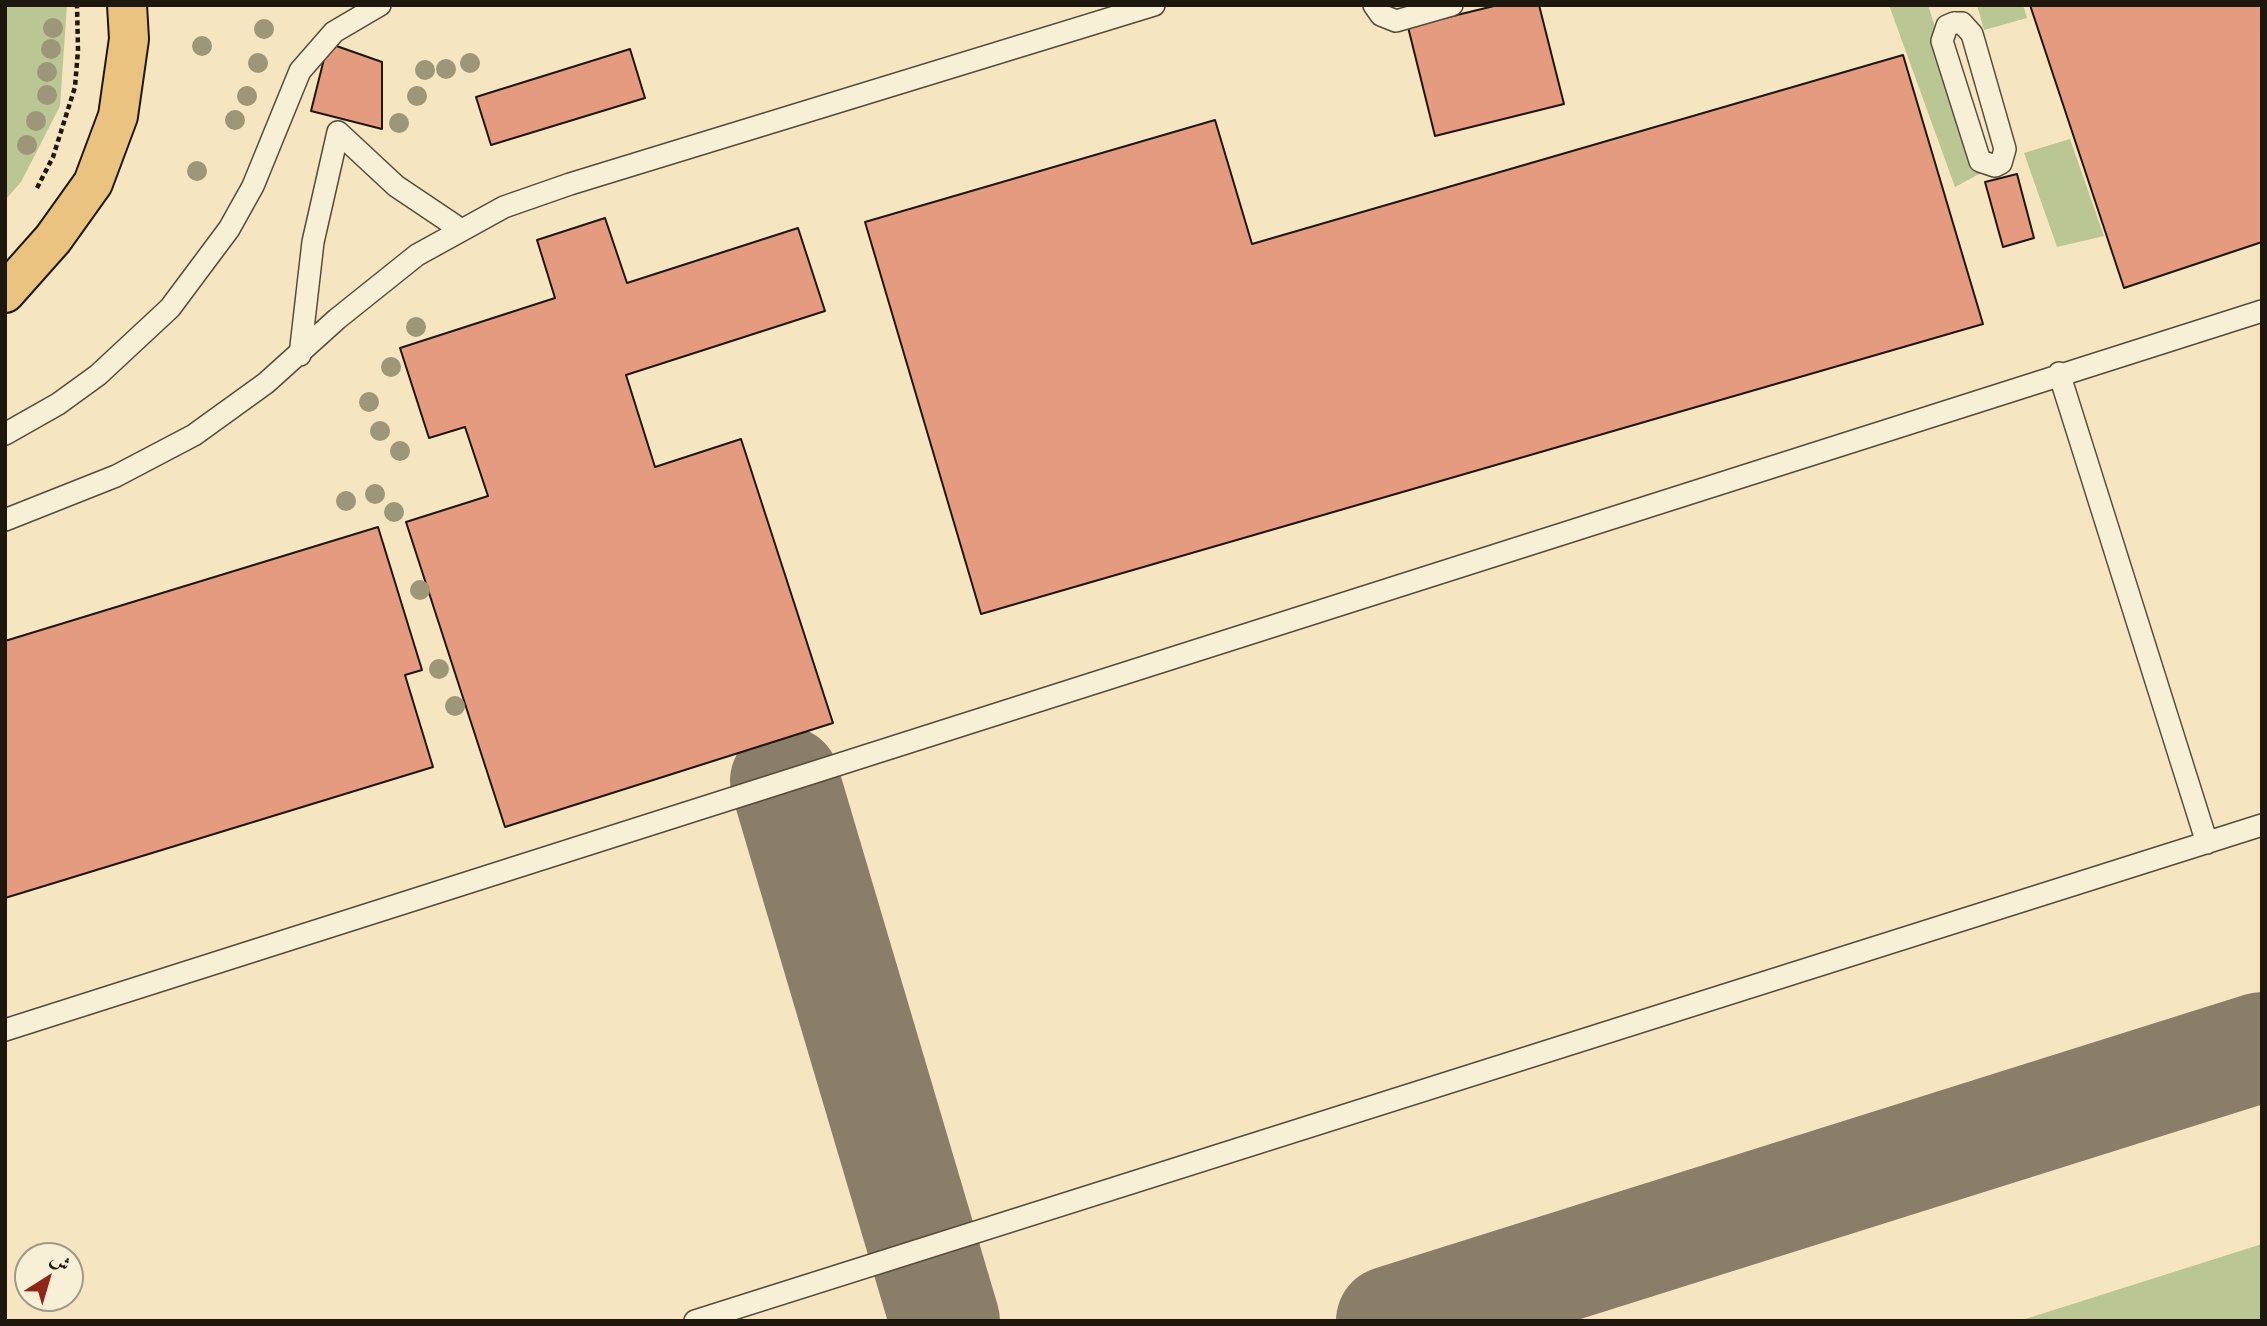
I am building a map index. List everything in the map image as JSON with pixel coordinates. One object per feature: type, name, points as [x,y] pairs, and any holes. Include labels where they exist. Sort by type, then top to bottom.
[{"type":"main road","points":[[5,293],[53,239],[93,183],[118,116],[129,39],[127,5]]},
{"type":"lane","points":[[5,434],[58,404],[98,375],[170,308],[229,229],[253,186],[300,71],[334,32],[380,5]]},
{"type":"lane","points":[[5,520],[156,457],[231,410],[300,355],[376,286],[460,229],[504,207],[569,184],[1154,5]]},
{"type":"lane","points":[[1374,5],[1381,15],[1396,21],[1452,5]]},
{"type":"lane","points":[[1951,14],[1972,34],[2005,149],[2001,163],[1995,166],[1980,161],[1942,40],[1951,14]]},
{"type":"lane","points":[[300,355],[313,242],[338,132],[396,186],[460,229]]},
{"type":"lane","points":[[5,1030],[2059,373],[2262,311]]},
{"type":"lane","points":[[2059,373],[2207,843]]},
{"type":"lane","points":[[695,1321],[2262,825]]},
{"type":"path","points":[[35,192],[53,157],[75,87],[77,5]]},
{"type":"green space","points":[[5,5],[67,5],[60,106],[21,182],[5,200]]},
{"type":"green space","points":[[1889,5],[1928,5],[1981,173],[1955,187]]},
{"type":"green space","points":[[1977,5],[2023,5],[2027,18],[1984,30]]},
{"type":"green space","points":[[2070,139],[2104,236],[2057,247],[2024,153]]},
{"type":"green space","points":[[2262,1244],[2262,1321],[2019,1321]]},
{"type":"building","points":[[1498,5],[1539,5],[1564,104],[1435,136],[1408,27]]},
{"type":"building","points":[[2030,5],[2262,5],[2262,242],[2124,288]]},
{"type":"building","points":[[328,43],[382,62],[382,129],[311,111]]},
{"type":"building","points":[[630,49],[645,98],[491,145],[476,97]]},
{"type":"building","points":[[1903,55],[1983,324],[981,614],[865,222],[1215,120],[1252,244]]},
{"type":"building","points":[[2017,174],[2034,238],[2003,247],[1985,182]]},
{"type":"building","points":[[605,218],[627,283],[798,228],[825,311],[626,375],[655,467],[741,439],[833,723],[505,827],[406,522],[488,496],[465,427],[429,438],[400,348],[555,298],[537,240]]},
{"type":"building","points":[[378,527],[422,670],[405,675],[433,767],[5,898],[5,641]]},
{"type":"taxiway","points":[[785,781],[945,1321]]},
{"type":"taxiway","points":[[1391,1321],[2262,1047]]}]
